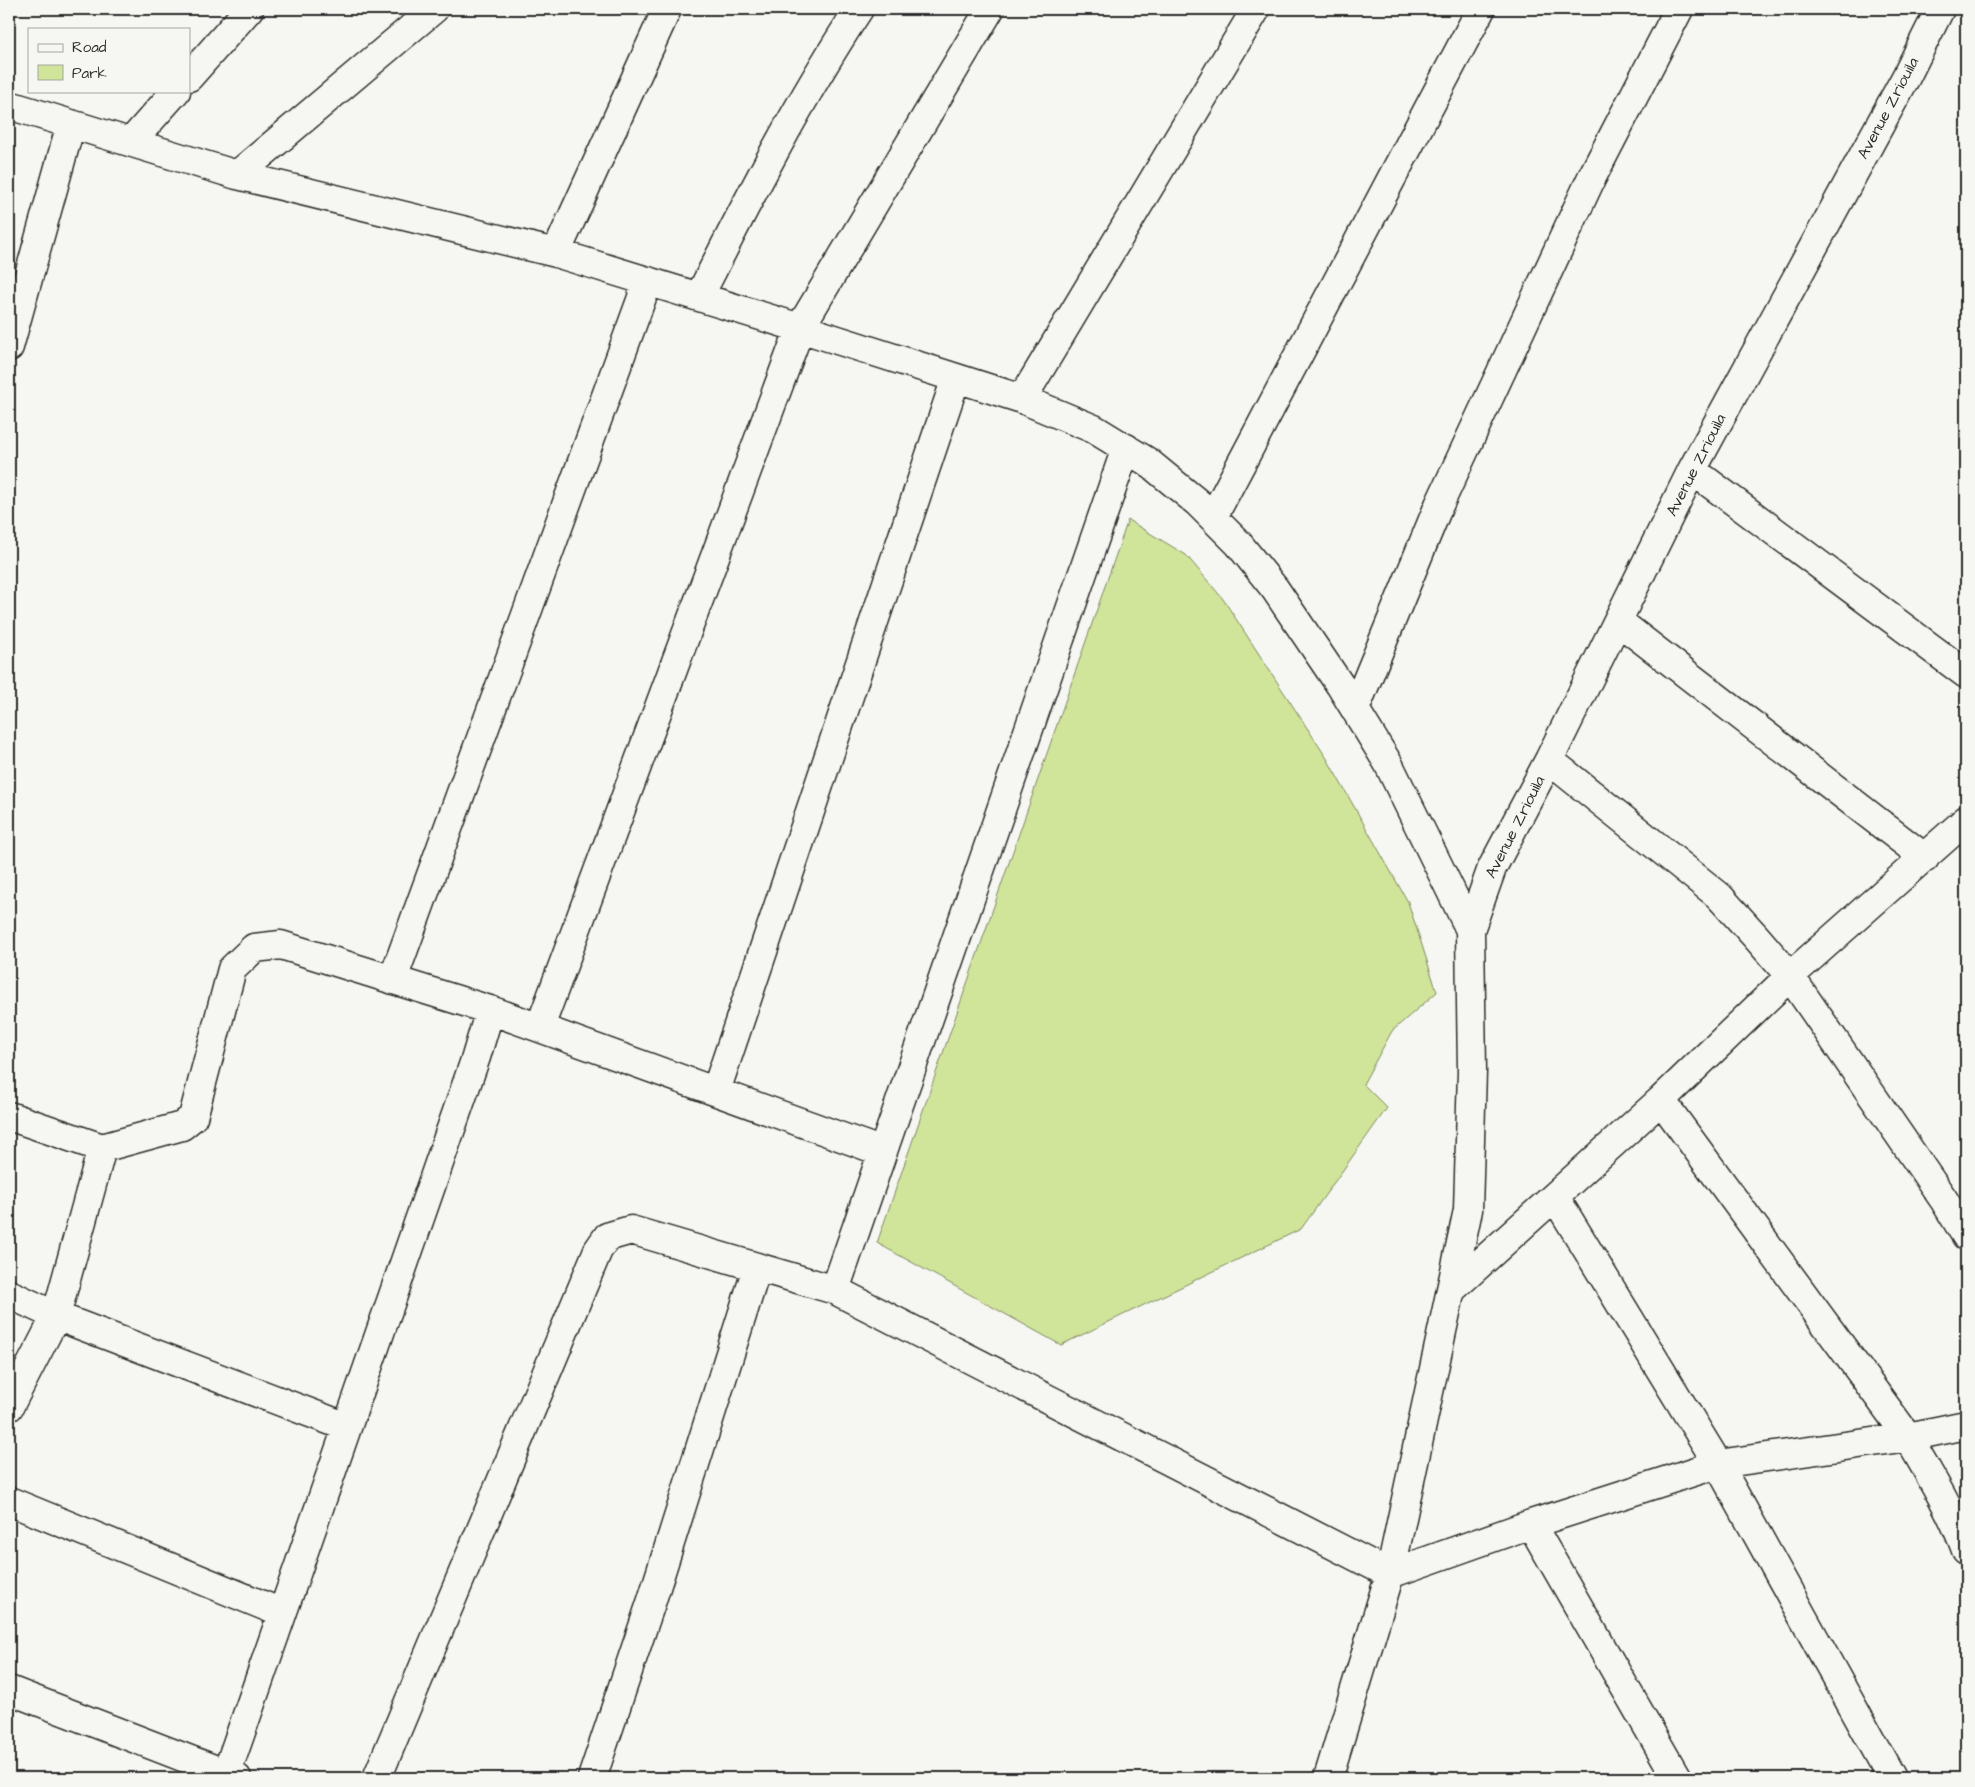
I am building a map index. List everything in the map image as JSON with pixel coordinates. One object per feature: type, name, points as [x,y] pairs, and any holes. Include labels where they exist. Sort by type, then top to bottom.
[{"type":"street","points":[[190,76],[249,9]]},
{"type":"street","points":[[237,174],[434,9]]},
{"type":"street","points":[[556,253],[668,9]]},
{"type":"street","points":[[699,297],[749,199],[839,38],[859,9]]},
{"type":"street","points":[[540,1027],[800,328],[990,9]]},
{"type":"street","points":[[1022,399],[1256,9]]},
{"type":"street","points":[[1213,518],[1481,9]]},
{"type":"street","points":[[1355,709],[1439,505],[1592,177],[1679,9]]},
{"type":"street","name":"Avenue Zriouila","points":[[1470,930],[1492,868],[1549,760],[1692,470],[1906,77],[1940,9]]},
{"type":"street","points":[[131,142],[175,92]]},
{"type":"street","points":[[9,105],[237,174],[556,253],[1022,399],[1094,429],[1148,462],[1213,518],[1238,543],[1274,589],[1355,709],[1388,763],[1470,930],[1472,1071],[1468,1210],[1390,1574],[1328,1778]]},
{"type":"street","points":[[9,347],[72,124]]},
{"type":"street","points":[[393,979],[648,281]]},
{"type":"street","points":[[716,1091],[956,378]]},
{"type":"street","points":[[835,1290],[1126,448]]},
{"type":"street","points":[[1692,470],[1966,674]]},
{"type":"street","points":[[1618,621],[1925,858]]},
{"type":"street","points":[[1549,760],[1719,896],[1790,976],[1944,1200],[1966,1236]]},
{"type":"street","points":[[1451,1290],[1661,1100],[1790,976],[1966,820]]},
{"type":"street","points":[[9,1116],[102,1148],[182,1126],[193,1117],[232,969],[254,948],[280,945],[393,979],[540,1027],[883,1152]]},
{"type":"street","points":[[9,1690],[230,1777],[282,1613],[476,1058],[490,1010]]},
{"type":"street","points":[[1661,1100],[1908,1438],[1935,1485],[1966,1550]]},
{"type":"street","points":[[9,1407],[56,1316],[102,1148]]},
{"type":"street","points":[[1555,1197],[1718,1464],[1892,1778]]},
{"type":"street","points":[[377,1778],[594,1259],[607,1237],[630,1230],[835,1290],[1390,1574],[1531,1524],[1718,1464],[1908,1438],[1966,1425]]},
{"type":"street","points":[[592,1778],[652,1600],[757,1268]]},
{"type":"street","points":[[9,1294],[56,1316],[347,1427]]},
{"type":"street","points":[[9,1501],[282,1613]]},
{"type":"street","points":[[1531,1524],[1676,1778]]},
{"type":"green space","points":[[1128,520],[1186,555],[1223,599],[1326,757],[1408,902],[1437,992],[1392,1031],[1363,1084],[1387,1108],[1301,1229],[1061,1345],[877,1243]]}]
